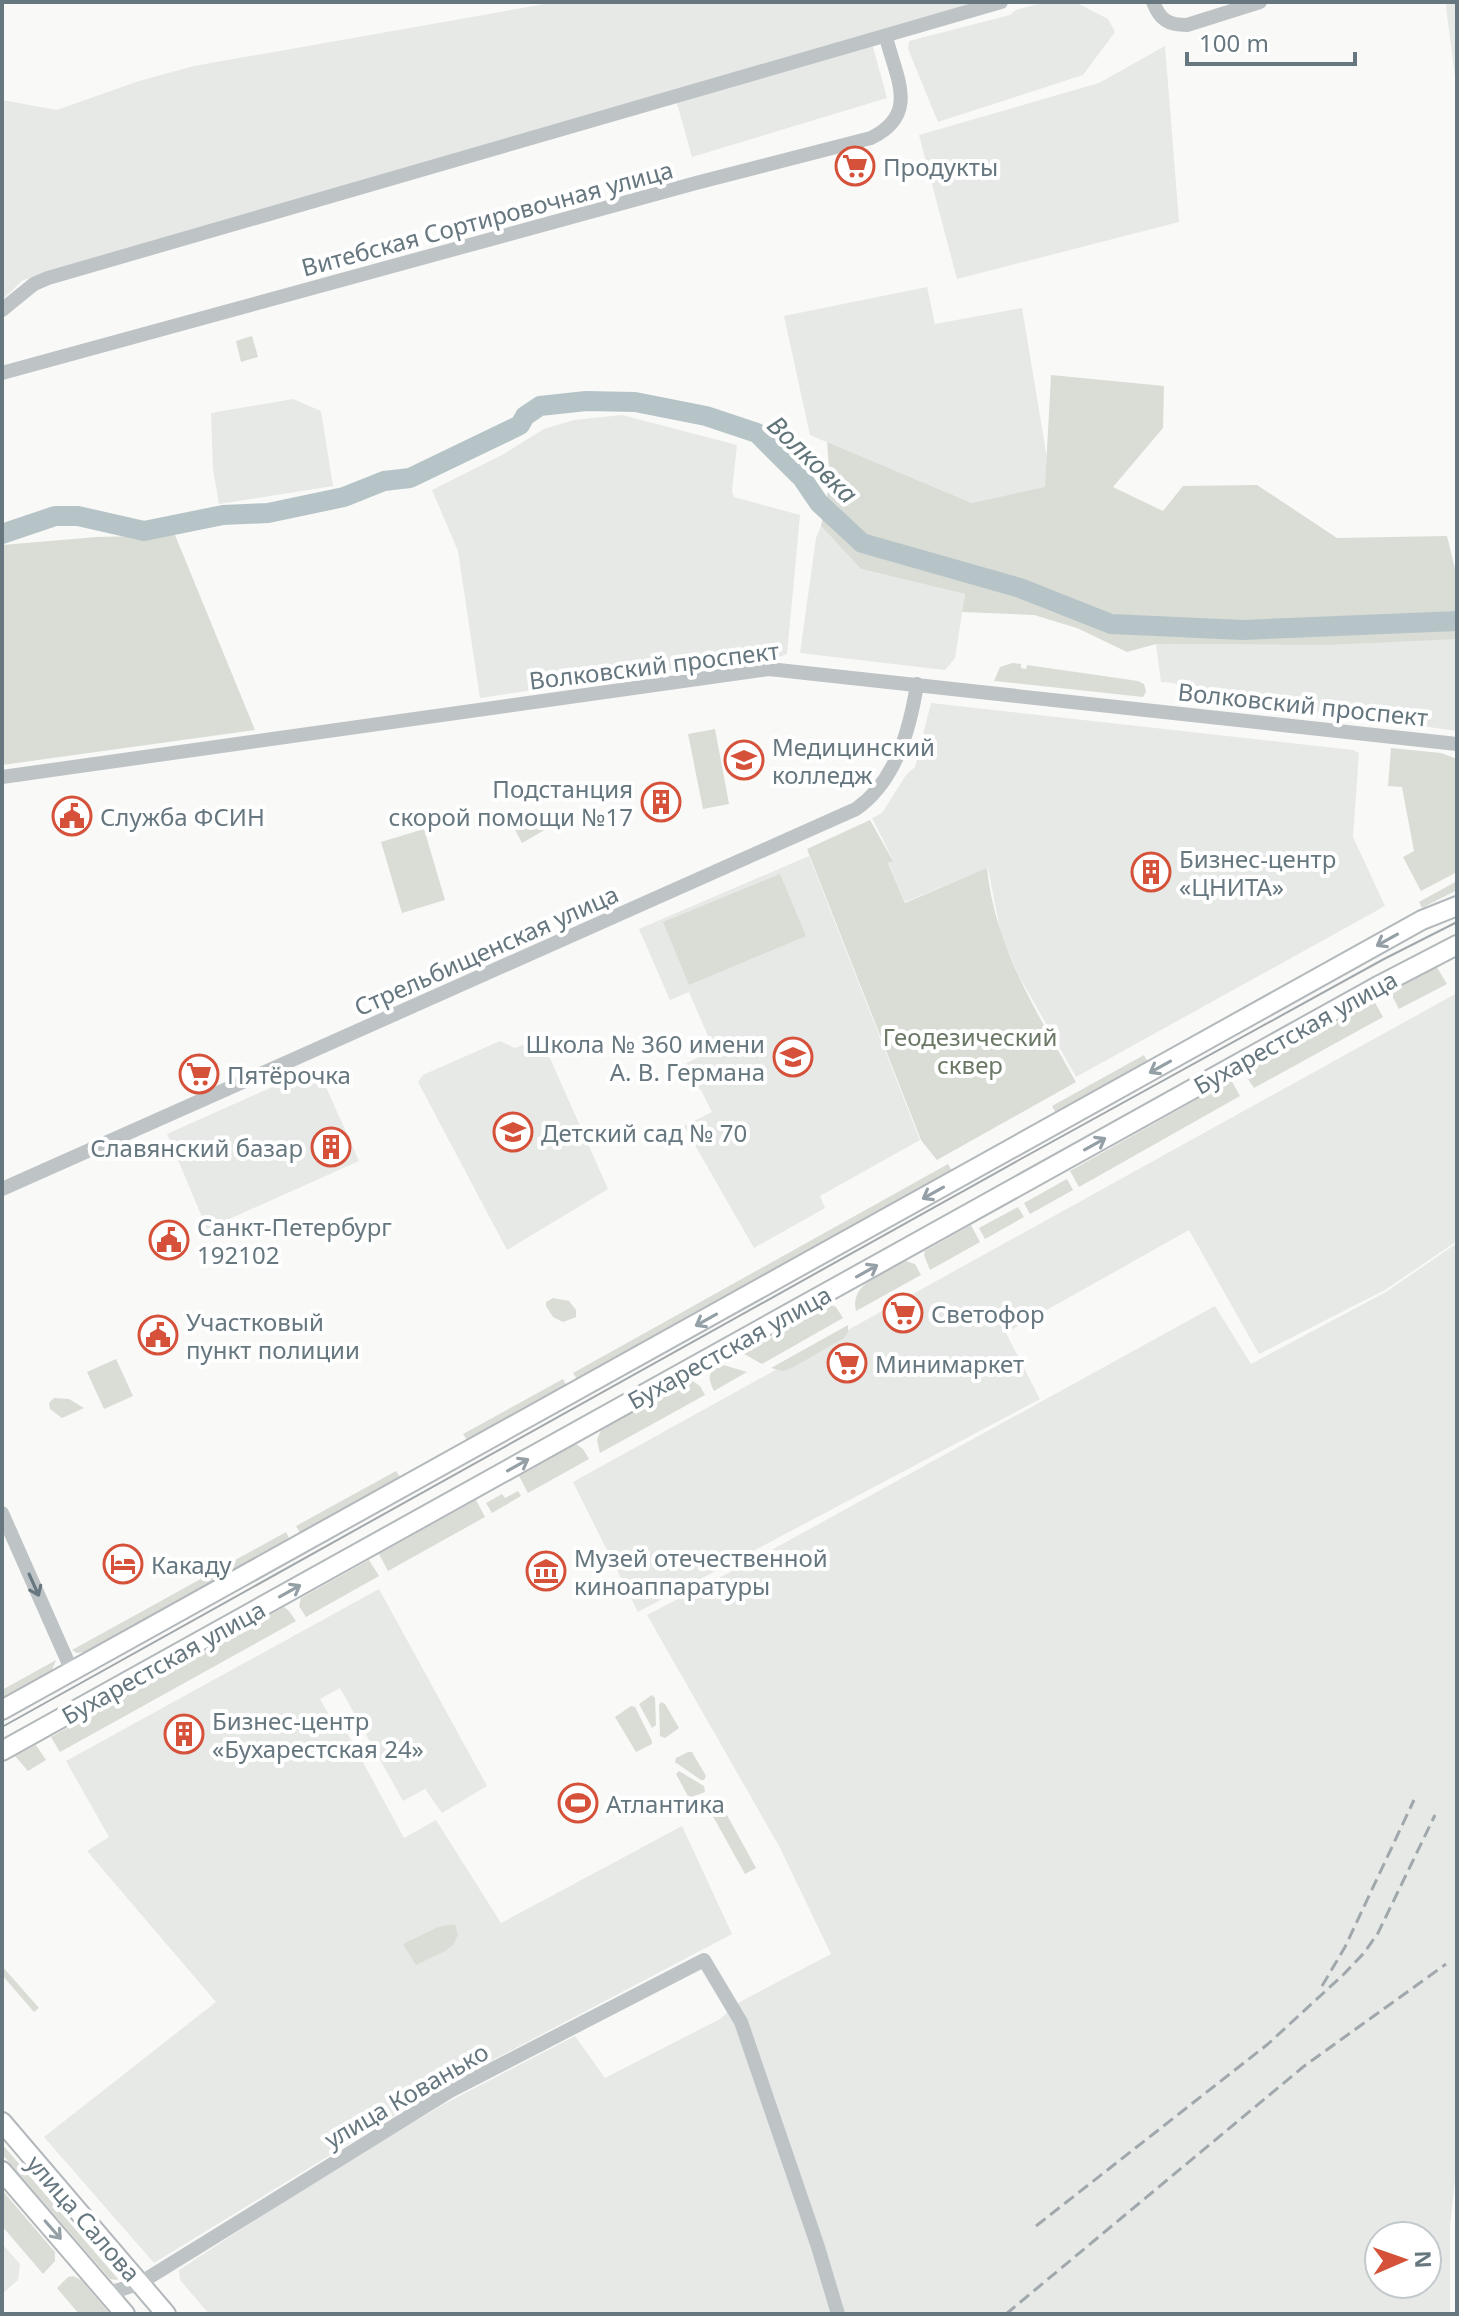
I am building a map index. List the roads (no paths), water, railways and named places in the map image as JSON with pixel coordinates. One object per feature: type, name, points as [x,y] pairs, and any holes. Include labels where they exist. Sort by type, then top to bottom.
[{"type":"main road","name":"Бухарестская улица","points":[[2,1710],[1422,920],[1457,906]]},
{"type":"main road","name":"Бухарестская улица","points":[[2,1751],[1376,987],[1457,945]]},
{"type":"main road","points":[[165,1620],[182,1650]]},
{"type":"main road","name":"улица Салова","points":[[2,2122],[166,2314]]},
{"type":"main road","name":"улица Салова","points":[[2,2171],[125,2314]]},
{"type":"street","points":[[2,310],[34,284],[48,278],[1001,2]]},
{"type":"street","points":[[1153,2],[1165,22],[1174,25],[1187,25],[1260,2]]},
{"type":"street","name":"Витебская Сортировочная улица","points":[[2,373],[871,138],[893,124],[901,108],[886,37]]},
{"type":"street","name":"Волковский проспект","points":[[2,777],[760,669],[784,669],[1457,744]]},
{"type":"street","name":"Стрельбищенская улица","points":[[2,1189],[856,809],[868,799],[899,756],[917,684]]},
{"type":"street","points":[[2,1513],[72,1671]]},
{"type":"street","name":"улица Кованько","points":[[140,2283],[450,2091],[704,1960],[741,2022],[838,2314]]},
{"type":"street","points":[[104,2290],[116,2291],[140,2283]]},
{"type":"waterway","name":"Волковка","points":[[2,534],[55,516],[78,516],[144,531],[223,515],[268,513],[344,497],[384,481],[410,478],[520,425],[525,416],[540,406],[586,401],[635,402],[706,416],[757,433],[802,478],[819,503],[862,543],[1020,588],[1111,624],[1243,630],[1457,621]]},
{"type":"tram line","points":[[2,1727],[1019,1160],[1457,922]]},
{"type":"railway","points":[[1322,1986],[1345,1947],[1414,1800]]},
{"type":"railway","points":[[1036,2226],[1268,2044],[1344,1974],[1378,1933],[1435,1815]]},
{"type":"railway","points":[[1006,2314],[1303,2067],[1446,1964]]},
{"type":"place","name":"Продукты","points":[[855,166]]},
{"type":"place","name":"Медицинский колледж","points":[[744,760]]},
{"type":"place","name":"Подстанция скорой помощи №17","points":[[661,802]]},
{"type":"place","name":"Служба ФСИН","points":[[72,816]]},
{"type":"place","name":"Бизнес-центр «ЦНИТА»","points":[[1151,872]]},
{"type":"place","name":"Школа № 360 имени А. В. Германа","points":[[793,1057]]},
{"type":"place","name":"Пятёрочка","points":[[199,1074]]},
{"type":"place","name":"Детский сад № 70","points":[[513,1132]]},
{"type":"place","name":"Славянский базар","points":[[331,1147]]},
{"type":"place","name":"Санкт-Петербург 192102","points":[[169,1240]]},
{"type":"place","name":"Светофор","points":[[903,1313]]},
{"type":"place","name":"Участковый пункт полиции","points":[[158,1335]]},
{"type":"place","name":"Минимаркет","points":[[847,1363]]},
{"type":"place","name":"Какаду","points":[[123,1564]]},
{"type":"place","name":"Музей отечественной киноаппаратуры","points":[[546,1571]]},
{"type":"place","name":"Бизнес-центр «Бухарестская 24»","points":[[184,1734]]},
{"type":"place","name":"Атлантика","points":[[578,1803]]},
{"type":"park label","name":"Геодезический сквер","points":[[970,1050]]}]
